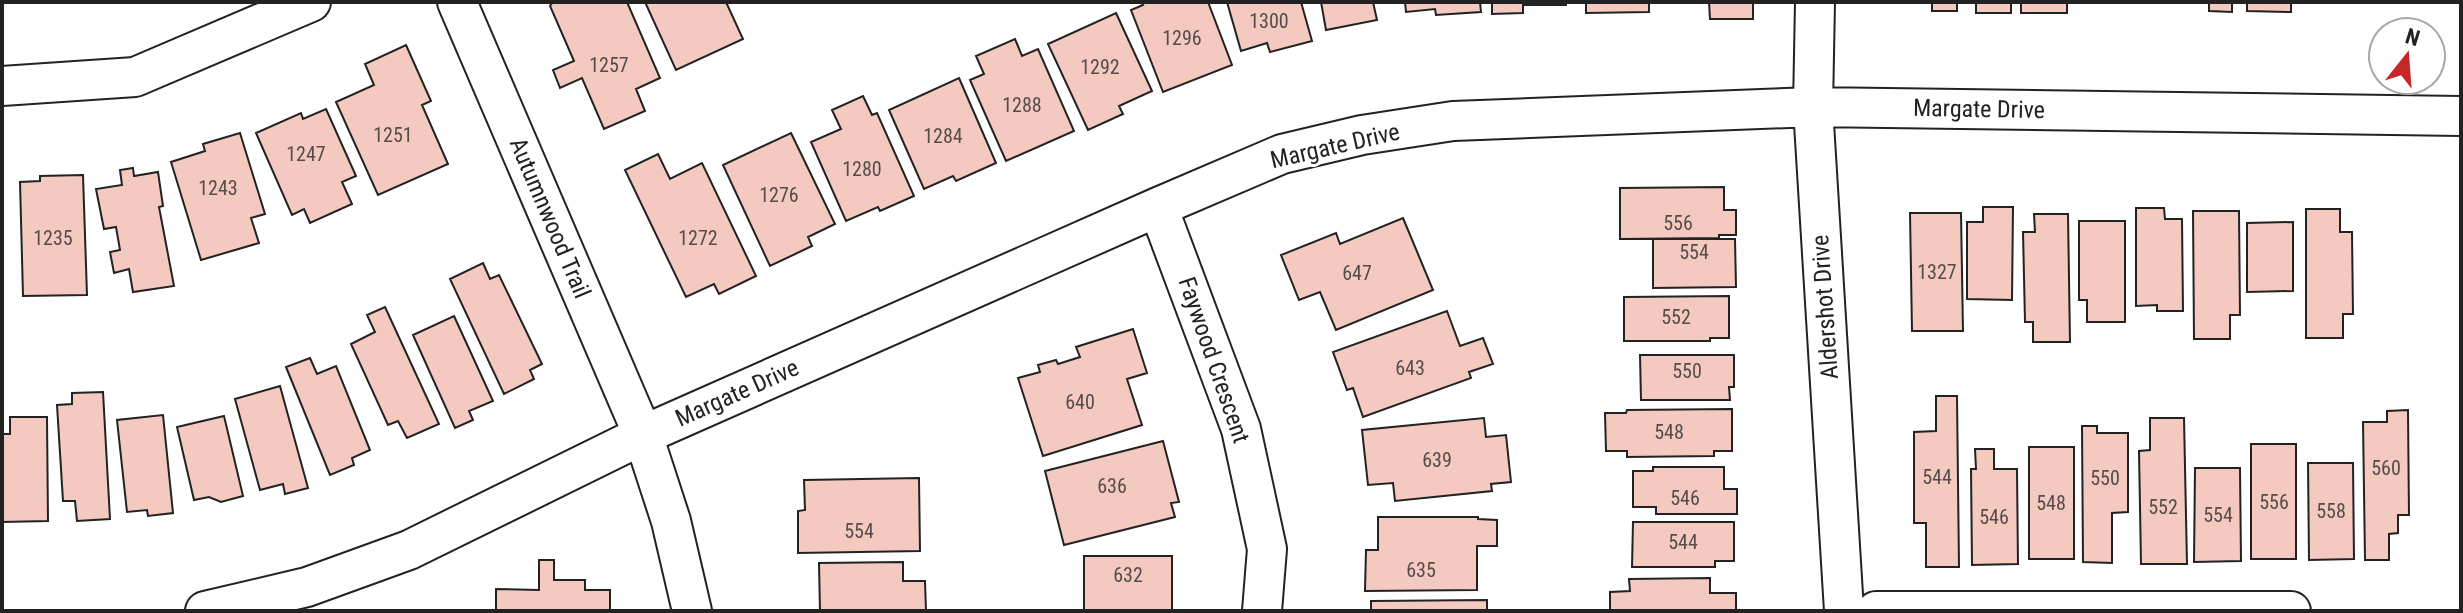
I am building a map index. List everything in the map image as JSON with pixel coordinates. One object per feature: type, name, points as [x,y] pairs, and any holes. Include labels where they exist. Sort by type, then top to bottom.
[{"type":"street","points":[[2,86],[135,77],[311,2]]},
{"type":"street","name":"Autumnwood Trail","points":[[457,2],[643,435]]},
{"type":"street","name":"Aldershot Drive","points":[[1815,2],[1813,107],[1844,611]]},
{"type":"street","name":"Margate Drive","points":[[205,611],[307,587],[409,550],[643,435],[1158,207],[1282,154],[1362,135],[1453,121],[1813,107],[2461,116]]},
{"type":"street","name":"Faywood Crescent","points":[[1158,207],[1241,429],[1267,549],[1262,611]]},
{"type":"street","points":[[643,435],[671,521],[692,611]]},
{"type":"street","points":[[1876,611],[2291,611]]},
{"type":"building","points":[[553,2],[627,2],[660,78],[636,89],[645,111],[604,129],[582,78],[560,88],[553,70],[574,61],[550,6]]},
{"type":"building","points":[[645,2],[726,2],[743,39],[676,70]]},
{"type":"building","points":[[1141,2],[1208,2],[1232,65],[1163,92],[1131,10],[1143,5]]},
{"type":"building","points":[[1227,2],[1301,2],[1312,41],[1270,52],[1267,43],[1241,51]]},
{"type":"building","points":[[1321,2],[1373,2],[1377,20],[1326,30]]},
{"type":"building","points":[[1405,2],[1480,2],[1481,12],[1436,15],[1435,9],[1406,12]]},
{"type":"building","points":[[1492,2],[1566,2],[1566,5],[1523,5],[1523,13],[1492,14]]},
{"type":"building","points":[[1586,2],[1649,2],[1649,12],[1586,13]]},
{"type":"building","points":[[1709,2],[1753,2],[1753,19],[1710,19]]},
{"type":"building","points":[[1932,2],[1957,2],[1957,11],[1932,11]]},
{"type":"building","points":[[1976,2],[2011,2],[2011,13],[1976,13]]},
{"type":"building","points":[[2021,2],[2067,2],[2067,13],[2021,13]]},
{"type":"building","points":[[2209,2],[2232,2],[2232,12],[2209,11]]},
{"type":"building","points":[[2247,2],[2291,2],[2291,12],[2247,11]]},
{"type":"building","points":[[1116,13],[1152,91],[1119,106],[1123,114],[1088,130],[1048,44]]},
{"type":"building","points":[[1015,39],[1022,56],[1038,49],[1074,131],[1006,161],[970,80],[984,74],[976,56]]},
{"type":"building","points":[[406,45],[431,101],[422,105],[448,164],[378,195],[336,102],[374,85],[365,64]]},
{"type":"building","points":[[959,78],[996,163],[956,181],[953,176],[924,189],[889,110]]},
{"type":"building","points":[[863,96],[872,115],[877,113],[914,196],[846,221],[811,142],[841,129],[832,110]]},
{"type":"building","points":[[326,109],[356,176],[342,182],[352,204],[310,223],[304,209],[292,215],[256,133],[301,113],[303,119]]},
{"type":"building","points":[[240,133],[265,214],[251,218],[259,243],[201,260],[171,162],[205,151],[203,144]]},
{"type":"building","points":[[791,133],[835,224],[808,237],[812,246],[770,266],[723,165]]},
{"type":"building","points":[[658,154],[670,179],[702,163],[756,276],[719,294],[714,284],[686,297],[625,170]]},
{"type":"building","points":[[133,168],[134,176],[158,172],[163,206],[159,207],[174,286],[133,292],[129,269],[114,273],[110,252],[120,250],[116,227],[104,229],[96,189],[122,185],[120,170]]},
{"type":"building","points":[[83,175],[87,295],[23,296],[20,182],[40,181],[40,176]]},
{"type":"building","points":[[1724,187],[1724,210],[1736,210],[1736,235],[1719,235],[1719,238],[1620,239],[1620,188]]},
{"type":"building","points":[[1983,207],[2013,207],[2012,300],[1967,299],[1967,222],[1983,222]]},
{"type":"building","points":[[2136,208],[2164,208],[2165,219],[2182,219],[2183,311],[2157,311],[2157,305],[2136,306]]},
{"type":"building","points":[[2306,209],[2340,209],[2340,232],[2352,232],[2353,314],[2343,314],[2343,338],[2306,338]]},
{"type":"building","points":[[2193,211],[2239,211],[2240,315],[2230,315],[2230,339],[2194,339]]},
{"type":"building","points":[[1910,213],[1961,213],[1963,331],[1912,331]]},
{"type":"building","points":[[2034,214],[2068,214],[2070,342],[2033,342],[2033,322],[2025,322],[2023,232],[2035,232]]},
{"type":"building","points":[[1403,218],[1433,290],[1336,330],[1320,292],[1299,300],[1281,255],[1336,233],[1340,244]]},
{"type":"building","points":[[2079,221],[2125,221],[2125,322],[2087,322],[2087,300],[2079,300]]},
{"type":"building","points":[[2293,222],[2293,291],[2247,292],[2247,223]]},
{"type":"building","points":[[1653,239],[1735,239],[1736,287],[1653,288]]},
{"type":"building","points":[[483,263],[490,279],[499,275],[542,364],[530,370],[534,379],[504,394],[450,279]]},
{"type":"building","points":[[1729,296],[1729,338],[1710,338],[1710,341],[1624,341],[1624,297]]},
{"type":"building","points":[[385,307],[439,424],[407,438],[398,421],[388,425],[351,344],[375,332],[367,315]]},
{"type":"building","points":[[1447,311],[1460,346],[1483,338],[1493,364],[1469,372],[1471,378],[1363,417],[1353,388],[1347,390],[1333,352]]},
{"type":"building","points":[[454,316],[493,401],[469,411],[473,420],[455,428],[413,335]]},
{"type":"building","points":[[1133,329],[1147,373],[1127,379],[1142,425],[1043,456],[1018,378],[1040,372],[1038,365],[1056,360],[1058,364],[1080,357],[1076,347]]},
{"type":"building","points":[[1640,355],[1734,355],[1734,387],[1729,387],[1730,400],[1641,400]]},
{"type":"building","points":[[310,358],[317,374],[336,366],[370,450],[352,458],[354,465],[330,475],[286,367]]},
{"type":"building","points":[[280,386],[308,488],[285,494],[283,484],[260,490],[235,399]]},
{"type":"building","points":[[103,392],[110,519],[77,521],[75,501],[63,501],[57,405],[72,404],[72,393]]},
{"type":"building","points":[[1936,396],[1957,396],[1959,567],[1926,567],[1926,523],[1914,523],[1914,432],[1936,431]]},
{"type":"building","points":[[1732,409],[1732,451],[1714,451],[1714,456],[1627,457],[1627,451],[1606,451],[1605,413]]},
{"type":"building","points":[[2408,410],[2409,515],[2398,515],[2398,533],[2389,534],[2389,560],[2365,560],[2363,422],[2387,422],[2387,411]]},
{"type":"building","points":[[163,415],[173,513],[148,516],[147,510],[127,512],[117,420]]},
{"type":"building","points":[[224,416],[243,496],[221,502],[209,497],[194,500],[177,427]]},
{"type":"building","points":[[10,417],[47,417],[48,521],[2,522],[2,434],[10,434]]},
{"type":"building","points":[[1484,418],[1486,437],[1506,435],[1511,482],[1491,484],[1492,491],[1395,501],[1393,483],[1368,485],[1362,430]]},
{"type":"building","points":[[2150,418],[2184,418],[2187,564],[2141,564],[2139,451],[2150,450]]},
{"type":"building","points":[[2082,426],[2097,426],[2097,433],[2128,433],[2128,512],[2112,513],[2112,563],[2083,562]]},
{"type":"building","points":[[1163,441],[1179,502],[1171,503],[1175,517],[1064,545],[1045,471]]},
{"type":"building","points":[[2251,444],[2296,444],[2296,559],[2251,559]]},
{"type":"building","points":[[2029,447],[2074,447],[2074,559],[2029,559]]},
{"type":"building","points":[[1975,449],[1994,449],[1994,469],[2017,469],[2018,564],[1972,565],[1971,469],[1976,469]]},
{"type":"building","points":[[2308,463],[2353,463],[2354,559],[2309,560]]},
{"type":"building","points":[[1653,467],[1724,467],[1724,489],[1737,489],[1737,514],[1656,514],[1656,507],[1633,507],[1633,471],[1653,471]]},
{"type":"building","points":[[2195,468],[2240,468],[2241,561],[2194,562]]},
{"type":"building","points":[[919,478],[920,551],[798,553],[798,511],[805,510],[804,480]]},
{"type":"building","points":[[1378,517],[1478,517],[1497,520],[1497,546],[1477,546],[1477,590],[1365,591],[1366,550],[1378,550]]},
{"type":"building","points":[[1633,522],[1734,522],[1734,561],[1715,561],[1715,567],[1632,567]]},
{"type":"building","points":[[1084,556],[1172,556],[1172,611],[1084,611]]},
{"type":"building","points":[[539,560],[554,560],[554,580],[585,580],[585,590],[610,590],[610,611],[496,611],[496,589],[539,590]]},
{"type":"building","points":[[903,562],[903,581],[925,581],[926,611],[820,611],[819,563]]},
{"type":"building","points":[[1710,578],[1710,593],[1736,593],[1736,611],[1610,611],[1610,592],[1630,591],[1629,579]]},
{"type":"building","points":[[1487,600],[1487,611],[1371,611],[1371,601]]}]
